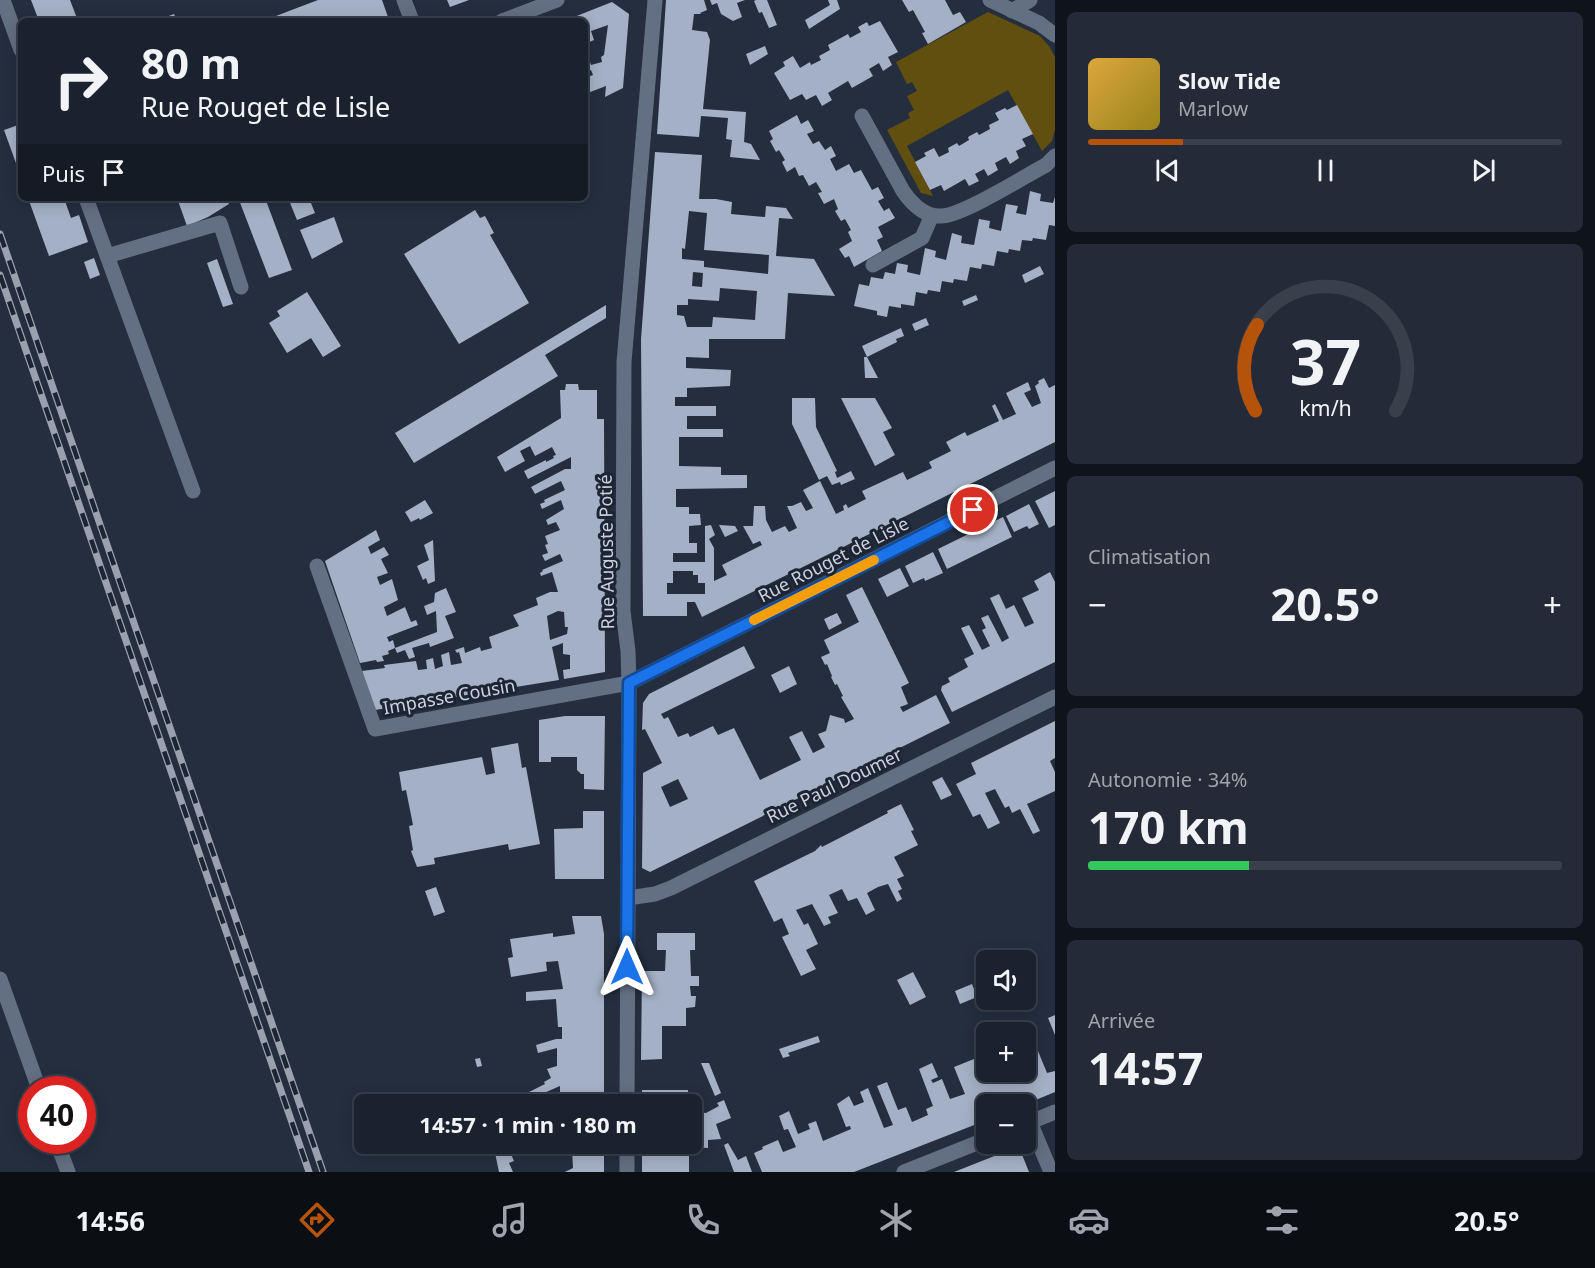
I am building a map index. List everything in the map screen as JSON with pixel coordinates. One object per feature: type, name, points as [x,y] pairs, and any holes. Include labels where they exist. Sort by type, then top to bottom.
[{"type":"street","points":[[3,0],[18,42]]},
{"type":"street","points":[[404,0],[411,18]]},
{"type":"street","points":[[507,18],[526,6],[557,0]]},
{"type":"street","name":"Rue Auguste Potié","points":[[627,1094],[629,683],[623,611],[624,362],[655,0]]},
{"type":"street","points":[[990,0],[1039,23],[1055,35]]},
{"type":"street","points":[[1012,10],[1030,0]]},
{"type":"street","points":[[862,116],[903,191],[921,211],[932,215],[942,216],[967,208],[1046,165],[1055,156]]},
{"type":"street","points":[[87,201],[193,491]]},
{"type":"street","points":[[873,265],[922,238],[932,215]]},
{"type":"street","points":[[107,256],[220,223],[241,287]]},
{"type":"street","name":"Rue Rouget de Lisle","points":[[629,683],[1055,468]]},
{"type":"street","name":"Impasse Cousin","points":[[317,566],[375,729],[629,683]]},
{"type":"street","name":"Rue Paul Doumer","points":[[628,898],[655,894],[671,888],[1055,697]]},
{"type":"street","points":[[0,979],[34,1076]]},
{"type":"street","points":[[1036,1120],[1055,1112]]},
{"type":"street","points":[[1036,1140],[1051,1172]]},
{"type":"street","points":[[904,1172],[976,1143]]},
{"type":"street","points":[[61,1154],[68,1172]]},
{"type":"street","points":[[627,1154],[627,1172]]},
{"type":"shaded area","points":[[988,12],[1040,36],[1055,57],[1055,129],[1052,141],[1042,151],[1008,90],[907,146],[933,196],[921,193],[887,130],[910,118],[908,113],[914,110],[907,96],[917,91],[912,82],[907,84],[896,62]]},
{"type":"building","points":[[31,0],[70,0],[77,18],[38,18]]},
{"type":"building","points":[[318,0],[382,0],[388,17],[385,18],[271,18]]},
{"type":"building","points":[[447,0],[469,0],[450,7]]},
{"type":"building","points":[[666,0],[704,0],[707,10],[701,14],[694,14],[692,30],[707,32],[710,40],[703,109],[746,112],[744,142],[751,144],[760,160],[730,157],[732,140],[726,139],[728,118],[701,116],[699,137],[657,134]]},
{"type":"building","points":[[710,0],[745,0],[737,3],[742,17],[733,21],[721,14],[717,3],[712,5]]},
{"type":"building","points":[[767,0],[777,25],[769,28],[762,12],[759,13],[754,1]]},
{"type":"building","points":[[828,0],[837,0],[840,9],[809,29],[805,20],[830,5]]},
{"type":"building","points":[[902,0],[945,0],[953,15],[960,12],[966,22],[928,44],[922,33],[925,32],[913,10],[909,12]]},
{"type":"building","points":[[612,2],[629,14],[623,88],[605,97],[606,86],[588,93],[588,77],[593,75],[591,70],[588,71],[588,56],[591,65],[602,62],[608,25],[591,31],[594,40],[588,43],[588,18],[572,18]]},
{"type":"building","points":[[174,14],[176,18],[164,18]]},
{"type":"building","points":[[880,21],[898,52],[888,57],[892,65],[883,71],[879,63],[869,69],[873,76],[852,88],[848,81],[828,93],[832,100],[822,106],[816,95],[806,100],[802,94],[790,100],[774,73],[785,66],[783,62],[793,56],[800,68],[810,62],[811,65],[821,60],[819,56],[830,50],[828,45],[848,34],[850,38],[861,32],[858,27],[867,22],[869,26]]},
{"type":"building","points":[[765,46],[768,54],[750,65],[746,54]]},
{"type":"building","points":[[1017,105],[1033,134],[1022,139],[1026,146],[1016,151],[1019,158],[1010,164],[1006,157],[995,163],[998,170],[988,176],[984,169],[975,174],[979,181],[969,186],[965,179],[944,191],[941,185],[930,190],[915,162],[926,156],[924,153],[934,148],[939,157],[949,152],[948,148],[957,143],[959,146],[977,132],[979,135],[990,129],[989,125],[999,120],[995,113]]},
{"type":"building","points":[[797,115],[801,124],[808,120],[814,131],[807,134],[813,144],[819,141],[825,150],[831,146],[836,156],[830,159],[836,171],[849,164],[854,173],[861,170],[872,190],[878,187],[884,198],[878,201],[884,211],[889,208],[895,218],[878,227],[883,237],[877,240],[882,251],[854,267],[849,256],[845,258],[839,249],[852,241],[848,232],[851,230],[845,219],[841,221],[835,211],[838,209],[834,199],[824,204],[818,193],[822,192],[816,182],[809,186],[803,175],[799,176],[795,167],[787,172],[782,162],[785,160],[779,150],[776,152],[770,141],[773,139],[769,131]]},
{"type":"building","points":[[18,125],[18,169],[4,130]]},
{"type":"building","points":[[655,152],[702,155],[699,199],[732,202],[731,214],[765,217],[766,206],[786,208],[793,219],[779,218],[776,256],[814,259],[835,296],[788,293],[785,339],[709,339],[709,358],[686,357],[686,368],[731,370],[730,386],[687,388],[687,397],[675,397],[675,406],[716,406],[716,416],[687,416],[687,429],[723,429],[723,437],[679,437],[679,466],[721,467],[721,475],[747,475],[747,488],[676,489],[676,507],[689,507],[689,514],[700,514],[701,525],[689,526],[689,543],[697,543],[697,553],[673,553],[673,562],[705,562],[705,526],[711,525],[715,535],[709,539],[714,548],[714,581],[727,575],[722,565],[762,545],[760,541],[753,544],[743,526],[753,526],[754,506],[765,506],[766,520],[772,532],[785,526],[789,532],[797,528],[787,506],[801,502],[806,511],[813,508],[803,490],[820,481],[836,514],[844,510],[843,506],[846,504],[848,508],[866,499],[862,491],[903,472],[907,480],[932,468],[929,462],[951,451],[946,442],[965,432],[967,436],[999,421],[992,406],[995,404],[1003,420],[1016,414],[1006,393],[1028,382],[1031,390],[1024,393],[1032,407],[1041,403],[1035,386],[1039,383],[1038,381],[1044,378],[1049,388],[1055,385],[1055,442],[702,617],[695,602],[687,602],[687,616],[643,616],[641,339]],"holes":[[[689,211],[707,213],[704,250],[769,255],[768,274],[704,267],[704,261],[682,259],[682,248],[685,249]],[[693,272],[703,273],[702,287],[692,286]],[[720,288],[757,291],[755,320],[713,317],[712,327],[687,327],[684,316],[677,315],[677,305],[688,305],[688,299],[719,301]],[[673,571],[693,571],[693,575],[698,575],[698,583],[705,583],[705,594],[667,594],[667,583],[673,583]]]},
{"type":"building","points":[[1030,191],[1041,194],[1040,201],[1053,203],[1055,197],[1055,226],[1049,225],[1046,240],[1033,238],[1032,241],[1022,240],[1020,251],[1009,249],[1008,253],[997,251],[994,266],[982,264],[981,269],[970,267],[967,281],[954,279],[953,283],[942,281],[940,292],[928,290],[927,294],[916,292],[914,306],[901,304],[901,308],[889,306],[887,317],[877,315],[877,311],[854,306],[859,284],[869,286],[871,277],[883,279],[885,272],[895,274],[897,263],[908,265],[907,272],[920,275],[925,248],[936,251],[935,257],[946,260],[952,233],[962,236],[961,243],[974,245],[979,219],[990,221],[989,228],[1001,231],[1006,204],[1018,206],[1016,213],[1026,215]]},
{"type":"building","points":[[29,201],[65,201],[71,218],[79,215],[88,242],[49,256]]},
{"type":"building","points":[[178,201],[228,201],[229,204],[208,217],[187,226]]},
{"type":"building","points":[[239,201],[266,201],[292,270],[269,278]]},
{"type":"building","points":[[289,201],[310,201],[315,213],[297,220]]},
{"type":"building","points":[[475,210],[480,218],[485,216],[494,233],[490,235],[529,303],[459,344],[404,254]]},
{"type":"building","points":[[334,217],[343,242],[312,259],[300,230]]},
{"type":"building","points":[[94,258],[100,275],[90,279],[84,262]]},
{"type":"building","points":[[217,259],[233,304],[223,307],[207,263]]},
{"type":"building","points":[[1040,266],[1044,274],[1025,283],[1022,275]]},
{"type":"building","points":[[307,292],[341,346],[323,357],[311,338],[287,353],[269,323],[280,316],[277,311]]},
{"type":"building","points":[[976,295],[978,300],[964,306],[962,301]]},
{"type":"building","points":[[606,305],[606,318],[545,355],[558,376],[414,463],[395,433]]},
{"type":"building","points":[[926,318],[929,325],[915,331],[912,324]]},
{"type":"building","points":[[901,328],[904,336],[896,339],[897,342],[867,357],[862,346]]},
{"type":"building","points":[[864,357],[867,357],[878,378],[865,378]]},
{"type":"building","points":[[566,384],[578,384],[579,390],[597,390],[597,419],[604,419],[605,672],[564,679],[563,670],[570,669],[570,655],[563,654],[563,643],[552,647],[559,680],[375,710],[362,671],[385,668],[384,665],[416,661],[418,670],[427,669],[426,660],[433,658],[435,669],[443,666],[441,655],[449,652],[451,665],[462,663],[459,652],[455,650],[464,647],[465,653],[480,647],[481,651],[492,648],[489,637],[519,626],[513,615],[538,605],[536,598],[550,592],[558,592],[552,572],[541,576],[540,573],[563,561],[560,554],[545,561],[542,555],[548,553],[545,536],[560,530],[556,522],[548,525],[546,520],[564,509],[561,500],[542,509],[540,504],[565,490],[561,481],[535,494],[531,487],[565,469],[571,469],[571,457],[528,479],[524,471],[554,458],[553,456],[556,455],[552,447],[535,456],[530,446],[520,451],[525,461],[505,472],[497,457],[561,418],[560,390],[565,390]],"holes":[[[558,611],[564,612],[565,627],[568,627],[567,634],[550,640],[547,616]]]},
{"type":"building","points":[[792,398],[815,398],[816,427],[837,471],[835,472],[837,478],[851,471],[855,479],[841,485],[840,482],[832,485],[827,476],[819,480],[792,424]]},
{"type":"building","points":[[841,398],[875,398],[892,428],[883,432],[895,455],[875,466]]},
{"type":"building","points":[[1055,491],[1055,525],[1049,528],[1035,501]]},
{"type":"building","points":[[425,500],[433,513],[411,522],[405,512]]},
{"type":"building","points":[[1029,504],[1039,524],[1014,532],[1006,516]]},
{"type":"building","points":[[1003,517],[1012,537],[947,569],[938,549]]},
{"type":"building","points":[[719,525],[735,526],[738,531],[725,537]]},
{"type":"building","points":[[376,530],[380,540],[368,547],[371,554],[384,547],[389,555],[381,559],[388,573],[377,577],[380,585],[392,579],[398,600],[384,607],[387,616],[405,607],[411,622],[416,620],[418,625],[387,637],[389,642],[393,640],[395,648],[388,651],[389,654],[382,656],[384,661],[360,663],[325,561]]},
{"type":"building","points":[[433,540],[435,581],[428,584],[426,578],[423,580],[417,566],[429,560],[424,545]]},
{"type":"building","points":[[933,552],[943,573],[925,581],[924,578],[913,583],[905,566]]},
{"type":"building","points":[[900,568],[909,586],[887,597],[878,579]]},
{"type":"building","points":[[1050,572],[1055,582],[1055,662],[952,712],[941,690],[942,686],[950,682],[948,678],[968,667],[964,659],[974,654],[961,628],[969,625],[982,650],[990,646],[982,630],[986,628],[981,618],[988,615],[1002,642],[1009,638],[990,598],[999,594],[1006,609],[1014,605],[1025,627],[1034,623],[1022,598],[1039,590],[1034,581]]},
{"type":"building","points":[[862,587],[909,683],[901,687],[908,704],[900,707],[903,712],[936,695],[950,723],[650,872],[642,868],[643,773],[662,763],[645,729],[642,730],[643,703],[649,694],[744,646],[755,668],[661,714],[664,719],[668,717],[678,737],[688,733],[690,737],[713,726],[718,735],[734,728],[760,780],[801,760],[789,737],[802,731],[813,753],[825,747],[818,734],[826,731],[830,715],[844,719],[845,723],[854,719],[841,697],[843,696],[837,684],[835,685],[831,677],[827,664],[825,665],[821,657],[830,653],[824,640],[859,622],[846,595]],"holes":[[[678,779],[688,799],[670,807],[661,787]]]},
{"type":"building","points":[[446,588],[456,612],[445,616],[454,638],[430,647],[429,643],[412,648],[415,657],[409,659],[405,650],[397,653],[395,648],[437,632],[436,611],[427,615],[424,606],[434,602],[435,593]]},
{"type":"building","points":[[837,613],[842,623],[829,630],[824,619]]},
{"type":"building","points":[[789,666],[797,684],[780,693],[771,675]]},
{"type":"building","points":[[565,716],[605,716],[604,790],[584,789],[584,774],[577,770],[577,757],[551,757],[551,762],[539,762],[539,720]]},
{"type":"building","points":[[1055,721],[1055,758],[1050,761],[1055,772],[1055,791],[1027,804],[1040,831],[1033,834],[1020,809],[1012,813],[1009,806],[1005,808],[995,789],[985,793],[1000,823],[988,829],[980,814],[973,817],[956,784],[976,774],[971,763]]},
{"type":"building","points":[[518,743],[522,768],[526,767],[540,844],[509,850],[508,844],[434,858],[435,864],[417,867],[411,851],[413,850],[409,826],[413,825],[406,790],[402,791],[399,772],[482,757],[486,775],[495,773],[491,748]]},
{"type":"building","points":[[942,777],[952,795],[941,800],[932,782]]},
{"type":"building","points":[[901,804],[914,830],[911,831],[918,845],[894,857],[904,876],[897,879],[902,889],[898,891],[902,899],[897,902],[888,884],[878,887],[867,893],[875,910],[866,915],[857,898],[848,901],[842,889],[829,895],[838,913],[828,917],[831,923],[824,926],[812,904],[796,910],[804,925],[808,923],[818,944],[806,950],[816,969],[801,976],[782,937],[789,934],[782,918],[774,922],[754,881],[888,813],[887,811]]},
{"type":"building","points":[[583,811],[604,811],[604,879],[555,879],[554,829],[583,828]]},
{"type":"building","points":[[436,887],[445,912],[434,916],[425,891]]},
{"type":"building","points":[[572,916],[601,916],[604,934],[604,1094],[560,1094],[560,1086],[544,1094],[525,1094],[545,1084],[544,1082],[551,1078],[547,1069],[557,1066],[557,1048],[538,1053],[536,1045],[562,1039],[562,1027],[558,1027],[556,999],[526,1001],[526,992],[563,989],[558,961],[546,962],[547,971],[511,977],[508,958],[513,957],[510,939],[553,933],[553,937],[575,934]]},
{"type":"building","points":[[657,933],[695,933],[695,950],[690,950],[691,976],[699,976],[699,986],[690,986],[691,996],[696,996],[695,1007],[686,1008],[686,1026],[662,1026],[662,1059],[641,1060],[642,971],[665,971],[666,950],[657,950]]},
{"type":"building","points":[[913,972],[926,997],[910,1005],[897,980]]},
{"type":"building","points":[[972,984],[976,997],[960,1004],[955,991]]},
{"type":"building","points":[[1055,1015],[1055,1035],[1048,1018]]},
{"type":"building","points":[[818,1036],[820,1042],[788,1053],[790,1056],[783,1058],[779,1049]]},
{"type":"building","points":[[1038,1051],[1047,1073],[1055,1071],[1055,1092],[1036,1100],[1036,1094],[976,1094],[976,1124],[854,1172],[762,1172],[754,1153],[763,1149],[762,1147],[778,1140],[783,1152],[796,1147],[788,1129],[784,1130],[779,1116],[789,1111],[798,1134],[810,1129],[808,1124],[816,1121],[823,1141],[851,1129],[850,1126],[846,1127],[837,1104],[849,1096],[854,1106],[864,1102],[860,1092],[868,1088],[884,1128],[893,1125],[877,1086],[887,1082],[898,1110],[906,1107],[912,1122],[928,1115],[926,1109],[933,1106],[919,1069],[932,1063],[938,1077],[931,1080],[933,1083],[942,1079],[950,1099],[965,1094],[954,1067],[974,1059],[976,1082],[1036,1082],[1036,1052]]},
{"type":"building","points":[[480,1058],[482,1066],[477,1067],[475,1059]]},
{"type":"building","points":[[701,1063],[709,1063],[721,1093],[715,1096]]},
{"type":"building","points":[[642,1090],[688,1090],[688,1094],[642,1094]]},
{"type":"building","points":[[724,1100],[731,1118],[716,1124],[721,1139],[708,1140],[708,1148],[702,1148],[702,1113],[719,1106],[717,1103]]},
{"type":"building","points":[[728,1143],[738,1160],[746,1156],[752,1172],[734,1172],[724,1145]]},
{"type":"building","points":[[495,1154],[511,1154],[514,1161],[509,1163],[513,1172],[499,1172]]},
{"type":"building","points":[[572,1154],[604,1154],[604,1172],[565,1172],[573,1168]]},
{"type":"building","points":[[642,1154],[689,1154],[689,1172],[642,1172]]},
{"type":"building","points":[[999,1154],[1022,1154],[1029,1172],[954,1172]]},
{"type":"railway","points":[[0,234],[323,1172]]},
{"type":"railway","points":[[0,275],[309,1172]]},
{"type":"slow traffic","points":[[754,620],[874,560]]},
{"type":"route","points":[[627,967],[629,683],[973,510]]}]
